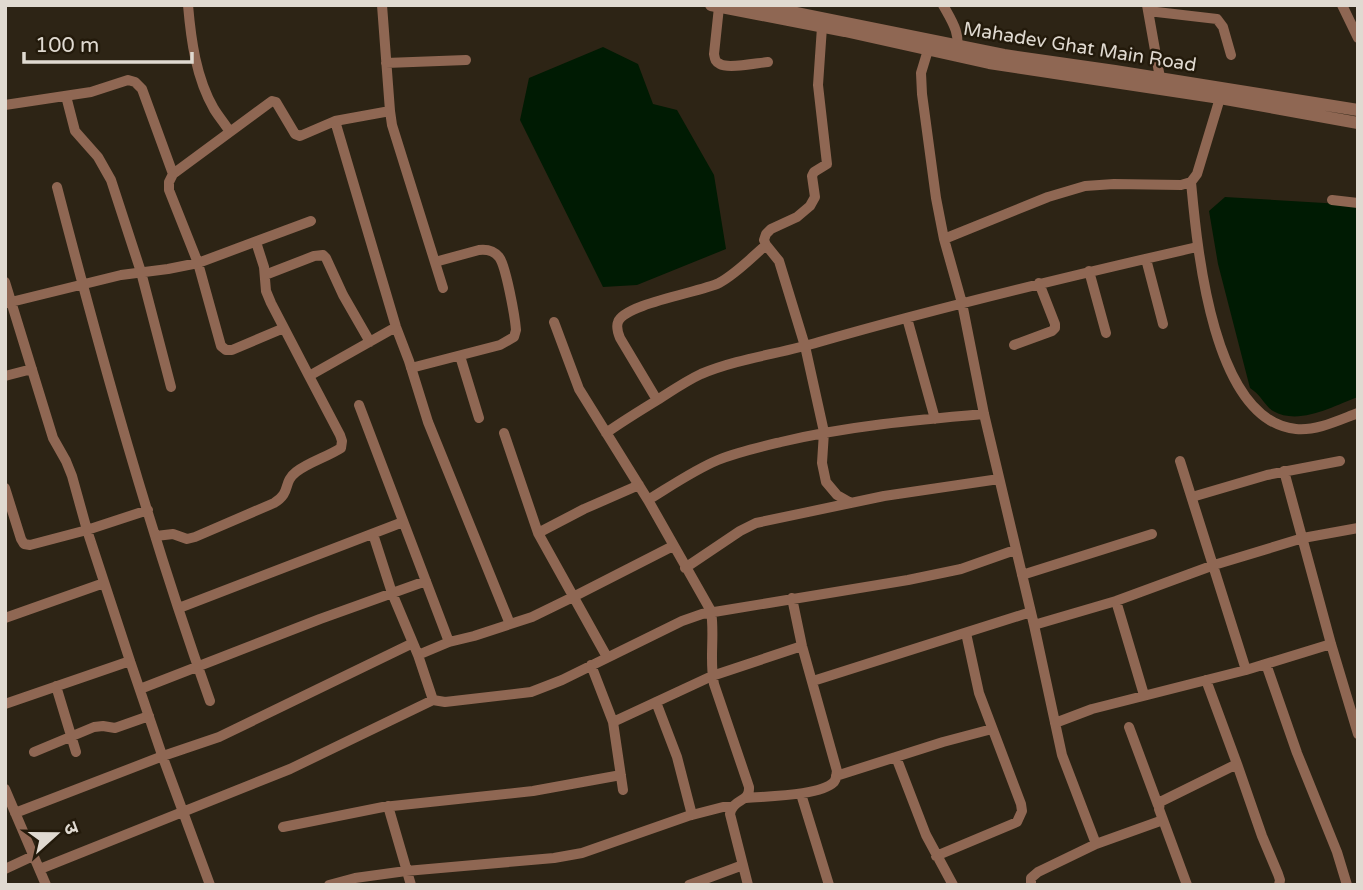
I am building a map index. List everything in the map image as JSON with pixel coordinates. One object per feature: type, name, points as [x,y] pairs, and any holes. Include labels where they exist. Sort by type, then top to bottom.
[{"type":"street","points":[[188,5],[194,53],[204,86],[214,109],[230,132]]},
{"type":"street","points":[[382,5],[392,125],[443,288]]},
{"type":"street","name":"Mahadev Ghat Main Road","points":[[757,5],[958,51],[1004,55],[1160,78],[1358,110]]},
{"type":"street","points":[[943,5],[959,40],[958,51]]},
{"type":"street","points":[[1342,5],[1358,38]]},
{"type":"street","points":[[768,62],[728,66],[716,62],[715,6],[928,50],[958,51],[989,63],[1220,98],[1358,123]]},
{"type":"street","points":[[1160,78],[1147,8],[1217,19],[1223,27],[1231,55]]},
{"type":"street","points":[[822,27],[818,85],[827,164],[814,172],[815,197],[810,206],[797,217],[771,229],[764,240],[765,246],[779,261],[805,346],[824,432],[822,463],[826,482],[837,495],[851,503]]},
{"type":"street","points":[[928,50],[921,73],[922,94],[934,188],[944,239],[962,303],[984,414],[1062,755],[1096,845]]},
{"type":"street","points":[[386,63],[466,60]]},
{"type":"street","points":[[5,104],[91,92],[128,80],[135,82],[142,89],[173,174]]},
{"type":"street","points":[[66,96],[75,131],[99,157],[111,180],[141,272],[171,387]]},
{"type":"street","points":[[944,239],[1048,197],[1085,186],[1181,185],[1191,182],[1197,174],[1220,98]]},
{"type":"street","points":[[284,328],[237,349],[226,350],[221,346],[198,264],[169,190],[169,182],[173,174],[272,102],[276,102],[295,134],[300,136],[335,121],[390,111]]},
{"type":"street","points":[[335,121],[396,327],[428,422],[510,624]]},
{"type":"street","points":[[1191,182],[1197,247],[1212,318],[1231,376],[1243,394],[1264,417],[1295,429],[1310,429],[1358,413]]},
{"type":"street","points":[[57,187],[123,429],[210,701]]},
{"type":"street","points":[[1332,200],[1358,203]]},
{"type":"street","points":[[9,302],[121,275],[198,264],[311,221]]},
{"type":"street","points":[[156,536],[173,534],[187,539],[195,537],[274,503],[286,493],[288,481],[294,473],[341,448],[340,435],[266,291],[264,267],[256,242]]},
{"type":"street","points":[[657,400],[620,338],[618,321],[622,316],[641,307],[710,288],[733,275],[765,246]]},
{"type":"street","points":[[606,433],[698,375],[725,365],[1040,283],[1197,247]]},
{"type":"street","points":[[411,368],[500,345],[514,337],[515,323],[502,263],[494,252],[485,249],[435,262]]},
{"type":"street","points":[[265,275],[323,255],[370,342]]},
{"type":"street","points":[[1146,259],[1163,324]]},
{"type":"street","points":[[1089,271],[1106,333]]},
{"type":"street","points":[[5,282],[53,438],[72,476],[130,661],[209,885]]},
{"type":"street","points":[[1014,345],[1055,328],[1040,283]]},
{"type":"street","points":[[907,318],[935,419]]},
{"type":"street","points":[[329,885],[355,878],[406,871],[554,858],[582,853],[692,815],[732,807],[749,793],[745,772],[712,676],[711,611],[648,500],[579,389],[554,322]]},
{"type":"street","points":[[309,376],[396,327]]},
{"type":"street","points":[[460,356],[479,418]]},
{"type":"street","points":[[5,376],[32,369]]},
{"type":"street","points":[[359,405],[449,642]]},
{"type":"street","points":[[648,500],[735,453],[824,432],[876,424],[984,414]]},
{"type":"street","points":[[504,433],[538,533],[607,657]]},
{"type":"street","points":[[1180,461],[1246,670]]},
{"type":"street","points":[[1192,497],[1284,471],[1340,461]]},
{"type":"street","points":[[1284,471],[1331,644],[1353,702],[1358,734]]},
{"type":"street","points":[[685,568],[756,523],[884,496],[999,479]]},
{"type":"street","points":[[538,533],[639,485]]},
{"type":"street","points":[[5,488],[8,507],[24,544],[37,544],[148,510]]},
{"type":"street","points":[[179,608],[403,522]]},
{"type":"street","points":[[1034,625],[1116,601],[1214,565],[1303,538],[1358,528]]},
{"type":"street","points":[[373,534],[392,593],[433,700]]},
{"type":"street","points":[[1022,575],[1152,534]]},
{"type":"street","points":[[418,655],[449,642],[531,617],[673,546]]},
{"type":"street","points":[[40,869],[290,769],[433,700],[445,702],[531,692],[562,680],[682,621],[711,611],[908,580],[961,569],[1015,550]]},
{"type":"street","points":[[140,689],[426,581]]},
{"type":"street","points":[[5,618],[104,583]]},
{"type":"street","points":[[746,797],[801,794],[825,787],[834,782],[836,776],[792,598]]},
{"type":"street","points":[[1116,601],[1144,695]]},
{"type":"street","points":[[813,681],[1031,612]]},
{"type":"street","points":[[936,856],[1017,822],[1022,811],[979,692],[966,633]]},
{"type":"street","points":[[15,813],[219,737],[413,643]]},
{"type":"street","points":[[1055,723],[1092,709],[1246,670],[1331,644]]},
{"type":"street","points":[[613,722],[712,676],[802,646]]},
{"type":"street","points":[[5,704],[130,661]]},
{"type":"street","points":[[1266,664],[1347,885]]},
{"type":"street","points":[[591,665],[613,722],[623,790]]},
{"type":"street","points":[[1206,680],[1278,874],[1279,885]]},
{"type":"street","points":[[56,685],[76,752]]},
{"type":"street","points":[[656,702],[677,757],[692,815]]},
{"type":"street","points":[[34,751],[94,727],[115,728],[149,716]]},
{"type":"street","points":[[1129,727],[1187,885]]},
{"type":"street","points":[[836,776],[992,729]]},
{"type":"street","points":[[896,757],[926,835],[953,885]]},
{"type":"street","points":[[1158,805],[1162,800],[1237,764]]},
{"type":"street","points":[[283,827],[388,806],[533,791],[621,775]]},
{"type":"street","points":[[6,792],[46,885]]},
{"type":"street","points":[[801,794],[829,885]]},
{"type":"street","points":[[388,806],[411,885]]},
{"type":"street","points":[[732,807],[730,814],[748,885]]},
{"type":"street","points":[[1031,885],[1031,878],[1038,872],[1096,845],[1163,820]]},
{"type":"street","points":[[5,869],[33,856]]},
{"type":"street","points":[[689,885],[743,865]]},
{"type":"shaded area","points":[[603,47],[638,64],[653,104],[677,110],[714,175],[726,249],[637,285],[603,287],[520,120],[529,78]]},
{"type":"shaded area","points":[[1225,197],[1358,205],[1358,397],[1316,413],[1294,416],[1273,411],[1250,388],[1218,264],[1209,211]]}]
